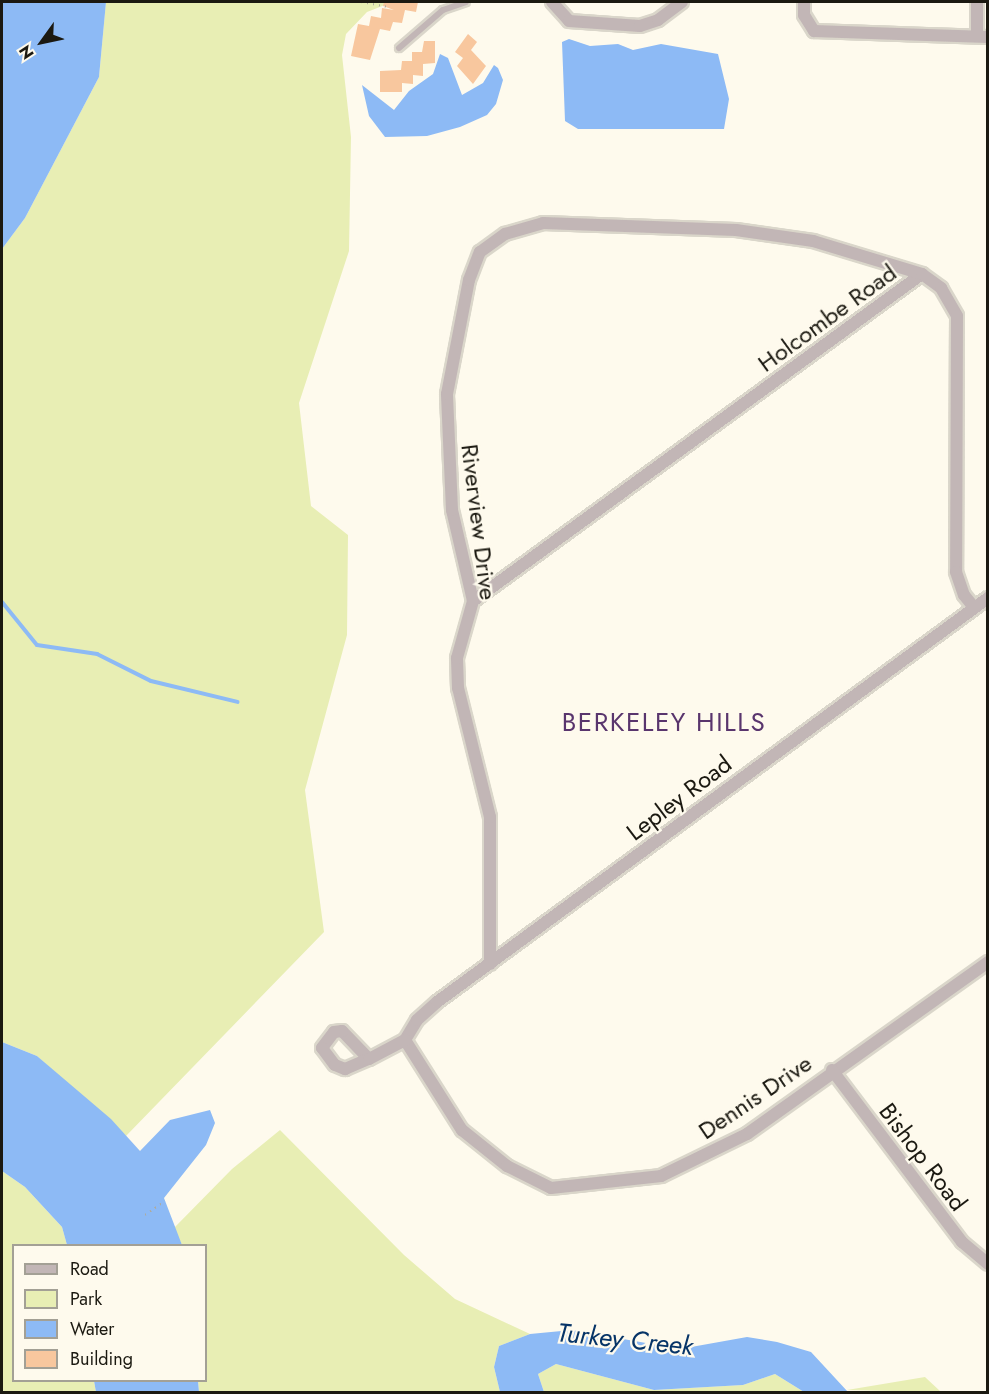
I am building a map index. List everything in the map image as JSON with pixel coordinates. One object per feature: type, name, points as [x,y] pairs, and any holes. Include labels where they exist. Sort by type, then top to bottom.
[{"type":"street","points":[[552,2],[569,21],[640,26],[658,20],[682,2]]},
{"type":"street","points":[[804,2],[804,15],[814,31],[982,37],[977,2]]},
{"type":"street","name":"Riverview Drive","points":[[490,964],[490,817],[458,688],[457,658],[473,601],[452,510],[447,394],[469,280],[480,252],[505,234],[543,223],[736,230],[813,241],[922,274]]},
{"type":"street","name":"Holcombe Road","points":[[473,601],[922,274],[951,300],[957,316],[956,572],[964,595],[973,606]]},
{"type":"street","name":"Lepley Road","points":[[405,1040],[417,1020],[490,964],[973,606],[987,598]]},
{"type":"street","name":"Dennis Drive","points":[[405,1040],[462,1130],[507,1166],[551,1188],[661,1176],[710,1156],[747,1134],[832,1070],[987,962]]},
{"type":"street","points":[[369,1059],[405,1040]]},
{"type":"street","name":"Bishop Road","points":[[832,1070],[962,1242],[987,1263]]},
{"type":"lane","points":[[441,2],[443,10]]},
{"type":"lane","points":[[399,48],[443,10],[466,2]]},
{"type":"path","points":[[362,2],[388,7]]},
{"type":"path","points":[[145,1215],[165,1201]]},
{"type":"green space","points":[[106,2],[390,3],[367,12],[346,34],[342,55],[351,137],[349,251],[299,403],[311,506],[348,535],[347,635],[305,790],[324,932],[126,1136],[37,1056],[2,1042],[2,249],[25,218],[99,77]]},
{"type":"green space","points":[[280,1130],[404,1255],[455,1299],[530,1334],[499,1346],[494,1367],[500,1392],[199,1392],[198,1382],[207,1382],[207,1244],[182,1244],[174,1228],[232,1169]]},
{"type":"green space","points":[[2,1171],[25,1187],[62,1227],[67,1244],[12,1244],[12,1382],[94,1382],[96,1392],[2,1392]]},
{"type":"green space","points":[[556,1364],[654,1390],[743,1385],[775,1374],[804,1392],[544,1392],[538,1374]]},
{"type":"green space","points":[[925,1377],[941,1392],[847,1390]]},
{"type":"water","points":[[2,2],[106,2],[99,77],[25,218],[2,249]]},
{"type":"water","points":[[569,39],[590,46],[618,44],[633,50],[661,44],[718,54],[729,99],[724,129],[578,129],[565,121],[562,42]]},
{"type":"water","points":[[440,54],[448,58],[462,95],[483,83],[494,65],[498,68],[503,80],[496,104],[487,115],[460,127],[427,136],[385,137],[369,116],[362,85],[394,110],[409,91],[433,74]]},
{"type":"water","points":[[2,1042],[37,1056],[111,1119],[140,1151],[170,1120],[210,1110],[215,1123],[206,1145],[164,1198],[182,1244],[67,1244],[62,1227],[25,1187],[2,1171]]},
{"type":"water","name":"Turkey Creek","points":[[572,1330],[680,1349],[747,1337],[777,1342],[811,1352],[848,1392],[804,1392],[775,1374],[743,1385],[654,1390],[556,1364],[538,1374],[544,1392],[500,1392],[494,1367],[499,1346],[530,1334]]},
{"type":"water","points":[[94,1382],[198,1382],[199,1392],[96,1392]]},
{"type":"building","points":[[384,2],[418,2],[416,12],[405,10],[402,23],[393,22],[390,31],[380,29],[370,60],[351,56],[358,24],[369,26],[371,16],[381,18],[382,8],[394,10],[383,6]]},
{"type":"building","points":[[468,34],[477,42],[471,50],[486,66],[473,84],[457,66],[463,58],[455,52]]},
{"type":"building","points":[[424,41],[435,41],[435,63],[423,64],[423,76],[413,75],[413,84],[402,83],[402,92],[380,92],[380,71],[401,70],[402,61],[412,61],[412,52],[422,52]]},
{"type":"waterway","points":[[2,602],[37,645],[97,654],[151,681],[238,702]]},
{"type":"district","name":"BERKELEY HILLS","points":[[664,723]]}]
